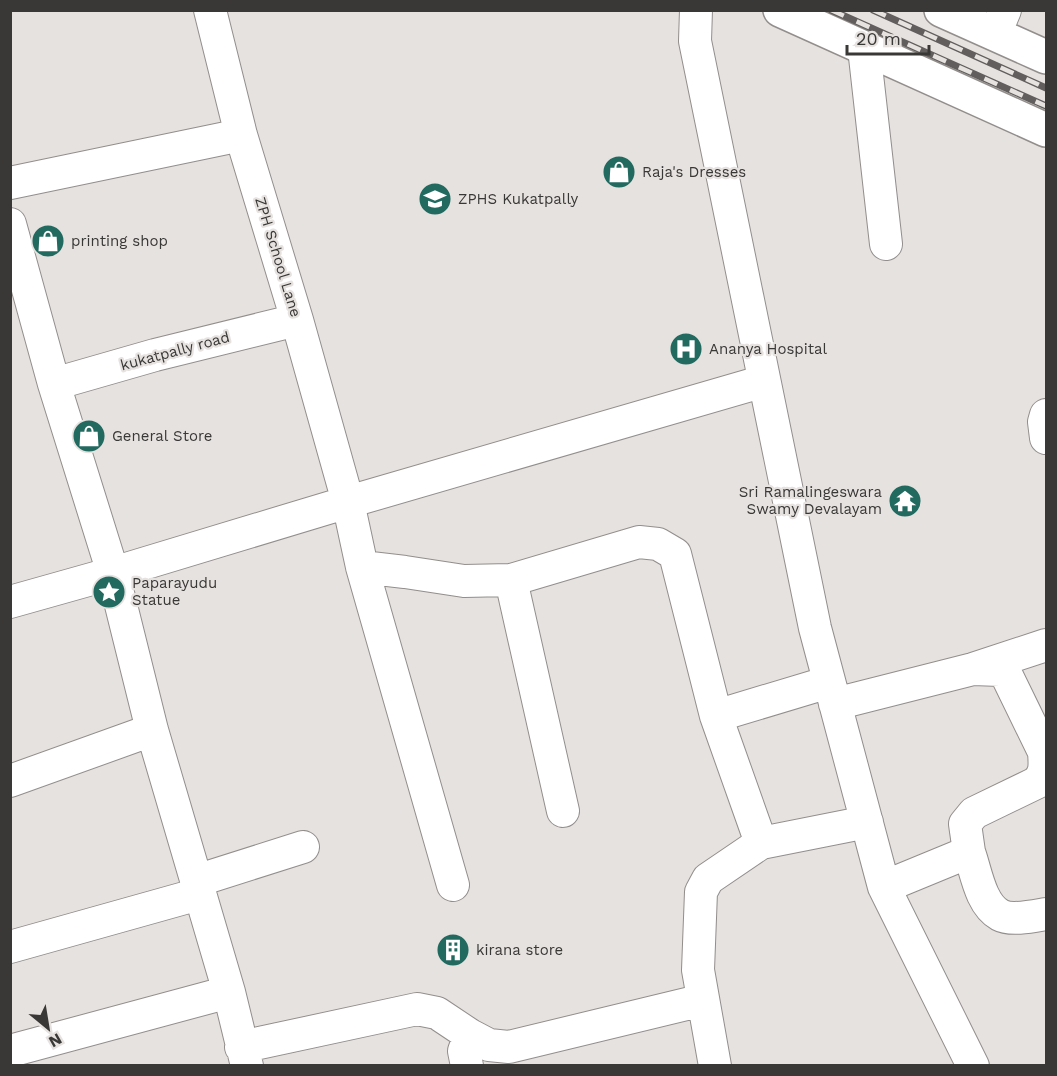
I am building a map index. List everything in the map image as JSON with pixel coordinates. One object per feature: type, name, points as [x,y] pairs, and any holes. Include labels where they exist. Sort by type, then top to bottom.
[{"type":"highway","points":[[780,10],[1047,130]]},
{"type":"highway","points":[[941,10],[1000,22],[1047,57]]},
{"type":"street","name":"ZPH School Lane","points":[[210,10],[241,135],[297,320],[348,502],[362,567],[453,885]]},
{"type":"street","points":[[696,10],[695,41],[815,628],[832,693],[884,887],[973,1065]]},
{"type":"street","points":[[864,48],[886,244]]},
{"type":"street","points":[[10,183],[241,135]]},
{"type":"street","points":[[10,224],[17,278],[54,384],[113,573],[152,730],[229,992],[244,1056],[417,1009],[437,1012],[468,1050],[489,1045],[509,1047],[703,1000]]},
{"type":"street","name":"kukatpally road","points":[[54,384],[155,355],[297,320]]},
{"type":"street","points":[[10,602],[764,381]]},
{"type":"street","points":[[1047,415],[1044,422],[1047,438]]},
{"type":"street","points":[[362,567],[464,581],[511,580],[639,542],[658,544],[675,554],[716,716],[761,843]]},
{"type":"street","points":[[511,580],[563,811]]},
{"type":"street","points":[[716,716],[973,669],[1047,645]]},
{"type":"street","points":[[973,669],[1000,670],[1006,674],[1044,752],[1045,766],[1043,777],[1036,783],[974,813],[966,824],[969,852],[986,900],[1000,915],[1023,918],[1047,914]]},
{"type":"street","points":[[10,781],[152,730]]},
{"type":"street","points":[[714,1065],[698,970],[701,892],[708,879],[761,843],[867,822]]},
{"type":"street","points":[[10,947],[198,887],[303,847]]},
{"type":"street","points":[[884,887],[969,852]]},
{"type":"street","points":[[15,1065],[11,1051],[229,992]]},
{"type":"railway","points":[[831,10],[1046,106]]},
{"type":"railway","points":[[873,10],[1046,88]]},
{"type":"place","name":"Raja's Dresses","points":[[619,172]]},
{"type":"place","name":"ZPHS Kukatpally","points":[[435,199]]},
{"type":"place","name":"printing shop","points":[[48,241]]},
{"type":"place","name":"Ananya Hospital","points":[[686,349]]},
{"type":"place","name":"General Store","points":[[89,436]]},
{"type":"place","name":"Sri Ramalingeswara Swamy Devalayam","points":[[905,501]]},
{"type":"place","name":"Paparayudu Statue","points":[[109,592]]},
{"type":"place","name":"kirana store","points":[[453,950]]}]
